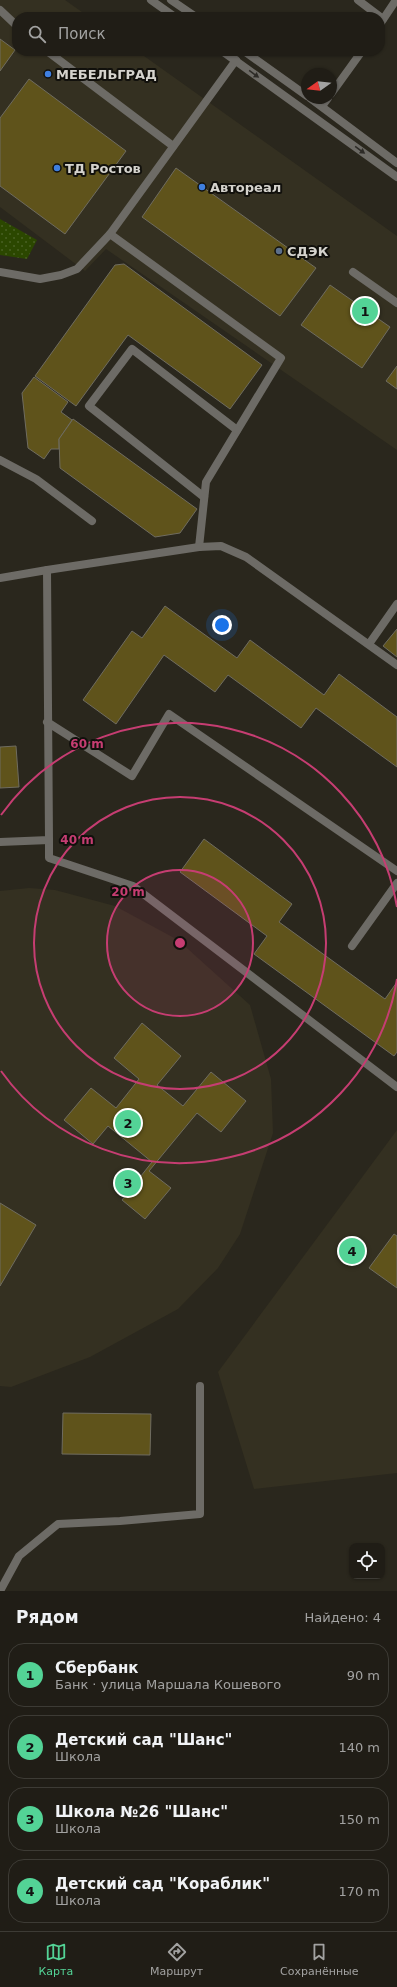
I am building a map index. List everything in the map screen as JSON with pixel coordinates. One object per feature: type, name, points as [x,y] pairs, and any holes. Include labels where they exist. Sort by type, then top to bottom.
[{"type":"street","points":[[151,0],[168,12]]},
{"type":"street","points":[[171,0],[189,12]]},
{"type":"street","points":[[358,0],[372,12]]},
{"type":"street","points":[[385,16],[396,0]]},
{"type":"street","points":[[0,10],[12,21]]},
{"type":"street","points":[[54,56],[174,146]]},
{"type":"street","points":[[230,56],[397,177]]},
{"type":"street","points":[[251,56],[301,92]]},
{"type":"street","points":[[337,86],[358,56]]},
{"type":"street","points":[[0,272],[40,279],[61,275],[77,269],[110,234],[236,60]]},
{"type":"street","points":[[319,104],[397,163]]},
{"type":"street","points":[[110,234],[281,358],[206,482],[199,547]]},
{"type":"street","points":[[353,272],[397,303]]},
{"type":"street","points":[[204,497],[89,406],[132,349],[237,430]]},
{"type":"street","points":[[0,460],[36,479],[92,521]]},
{"type":"street","points":[[0,578],[199,547],[222,546],[246,557],[397,665]]},
{"type":"street","points":[[47,570],[49,858],[133,886],[397,1087]]},
{"type":"street","points":[[369,644],[397,604]]},
{"type":"street","points":[[47,722],[132,776],[169,714],[397,871]]},
{"type":"street","points":[[0,842],[49,840]]},
{"type":"street","points":[[352,946],[397,883]]},
{"type":"street","points":[[0,1591],[19,1556],[58,1524],[120,1521],[200,1514],[200,1386]]},
{"type":"shaded area","points":[[0,0],[65,0],[82,12],[12,12],[12,56],[144,56],[397,236],[397,450],[106,249],[85,271],[0,207]]},
{"type":"shaded area","points":[[29,888],[55,890],[115,906],[178,940],[250,1005],[271,1079],[273,1133],[240,1234],[218,1268],[178,1309],[90,1357],[11,1387],[0,1386],[0,891]]},
{"type":"shaded area","points":[[397,1130],[397,1473],[254,1489],[218,1372]]},
{"type":"green space","points":[[0,219],[37,240],[27,259],[0,255]]},
{"type":"building","points":[[0,39],[12,48],[12,54],[0,71]]},
{"type":"building","name":"ТД Ростов","points":[[29,79],[126,151],[65,234],[0,186],[0,118]]},
{"type":"building","points":[[176,168],[316,268],[280,316],[142,217]]},
{"type":"building","points":[[124,264],[262,365],[230,409],[128,335],[76,406],[35,376],[115,265]]},
{"type":"building","points":[[330,285],[390,327],[362,368],[301,325]]},
{"type":"building","points":[[397,366],[397,389],[386,381]]},
{"type":"building","points":[[34,377],[68,402],[61,412],[72,420],[59,439],[59,449],[51,449],[44,459],[28,448],[22,393]]},
{"type":"building","points":[[73,419],[197,509],[180,533],[155,537],[60,468],[59,439]]},
{"type":"building","points":[[165,606],[237,658],[250,640],[324,695],[339,674],[397,717],[397,767],[316,708],[301,728],[228,675],[215,692],[164,655],[116,724],[83,700],[132,631],[142,638]]},
{"type":"building","points":[[397,629],[397,657],[383,646]]},
{"type":"building","points":[[16,746],[19,787],[0,788],[0,747]]},
{"type":"building","points":[[204,839],[292,904],[279,922],[385,999],[397,982],[397,1052],[394,1056],[254,954],[267,936],[180,872]]},
{"type":"building","points":[[142,1023],[181,1056],[157,1085],[183,1106],[211,1072],[246,1101],[221,1132],[197,1113],[149,1171],[171,1188],[145,1219],[122,1200],[152,1162],[108,1126],[93,1144],[64,1120],[91,1088],[116,1108],[139,1079],[114,1058]]},
{"type":"building","points":[[0,1203],[36,1225],[0,1286]]},
{"type":"building","points":[[394,1234],[397,1236],[397,1288],[369,1268]]},
{"type":"building","points":[[63,1413],[151,1414],[150,1455],[62,1454]]},
{"type":"place","name":"МЕБЕЛЬГРАД","points":[[48,74]]},
{"type":"place","name":"ТД Ростов","points":[[57,168]]},
{"type":"place","name":"Автореал","points":[[202,187]]},
{"type":"place","name":"СДЭК","points":[[279,251]]},
{"type":"place","name":"Сбербанк","points":[[365,311]]},
{"type":"place","name":"Детский сад \"Шанс\"","points":[[128,1123]]},
{"type":"place","name":"Школа №26 \"Шанс\"","points":[[128,1183]]},
{"type":"place","name":"Детский сад \"Кораблик\"","points":[[352,1251]]}]
